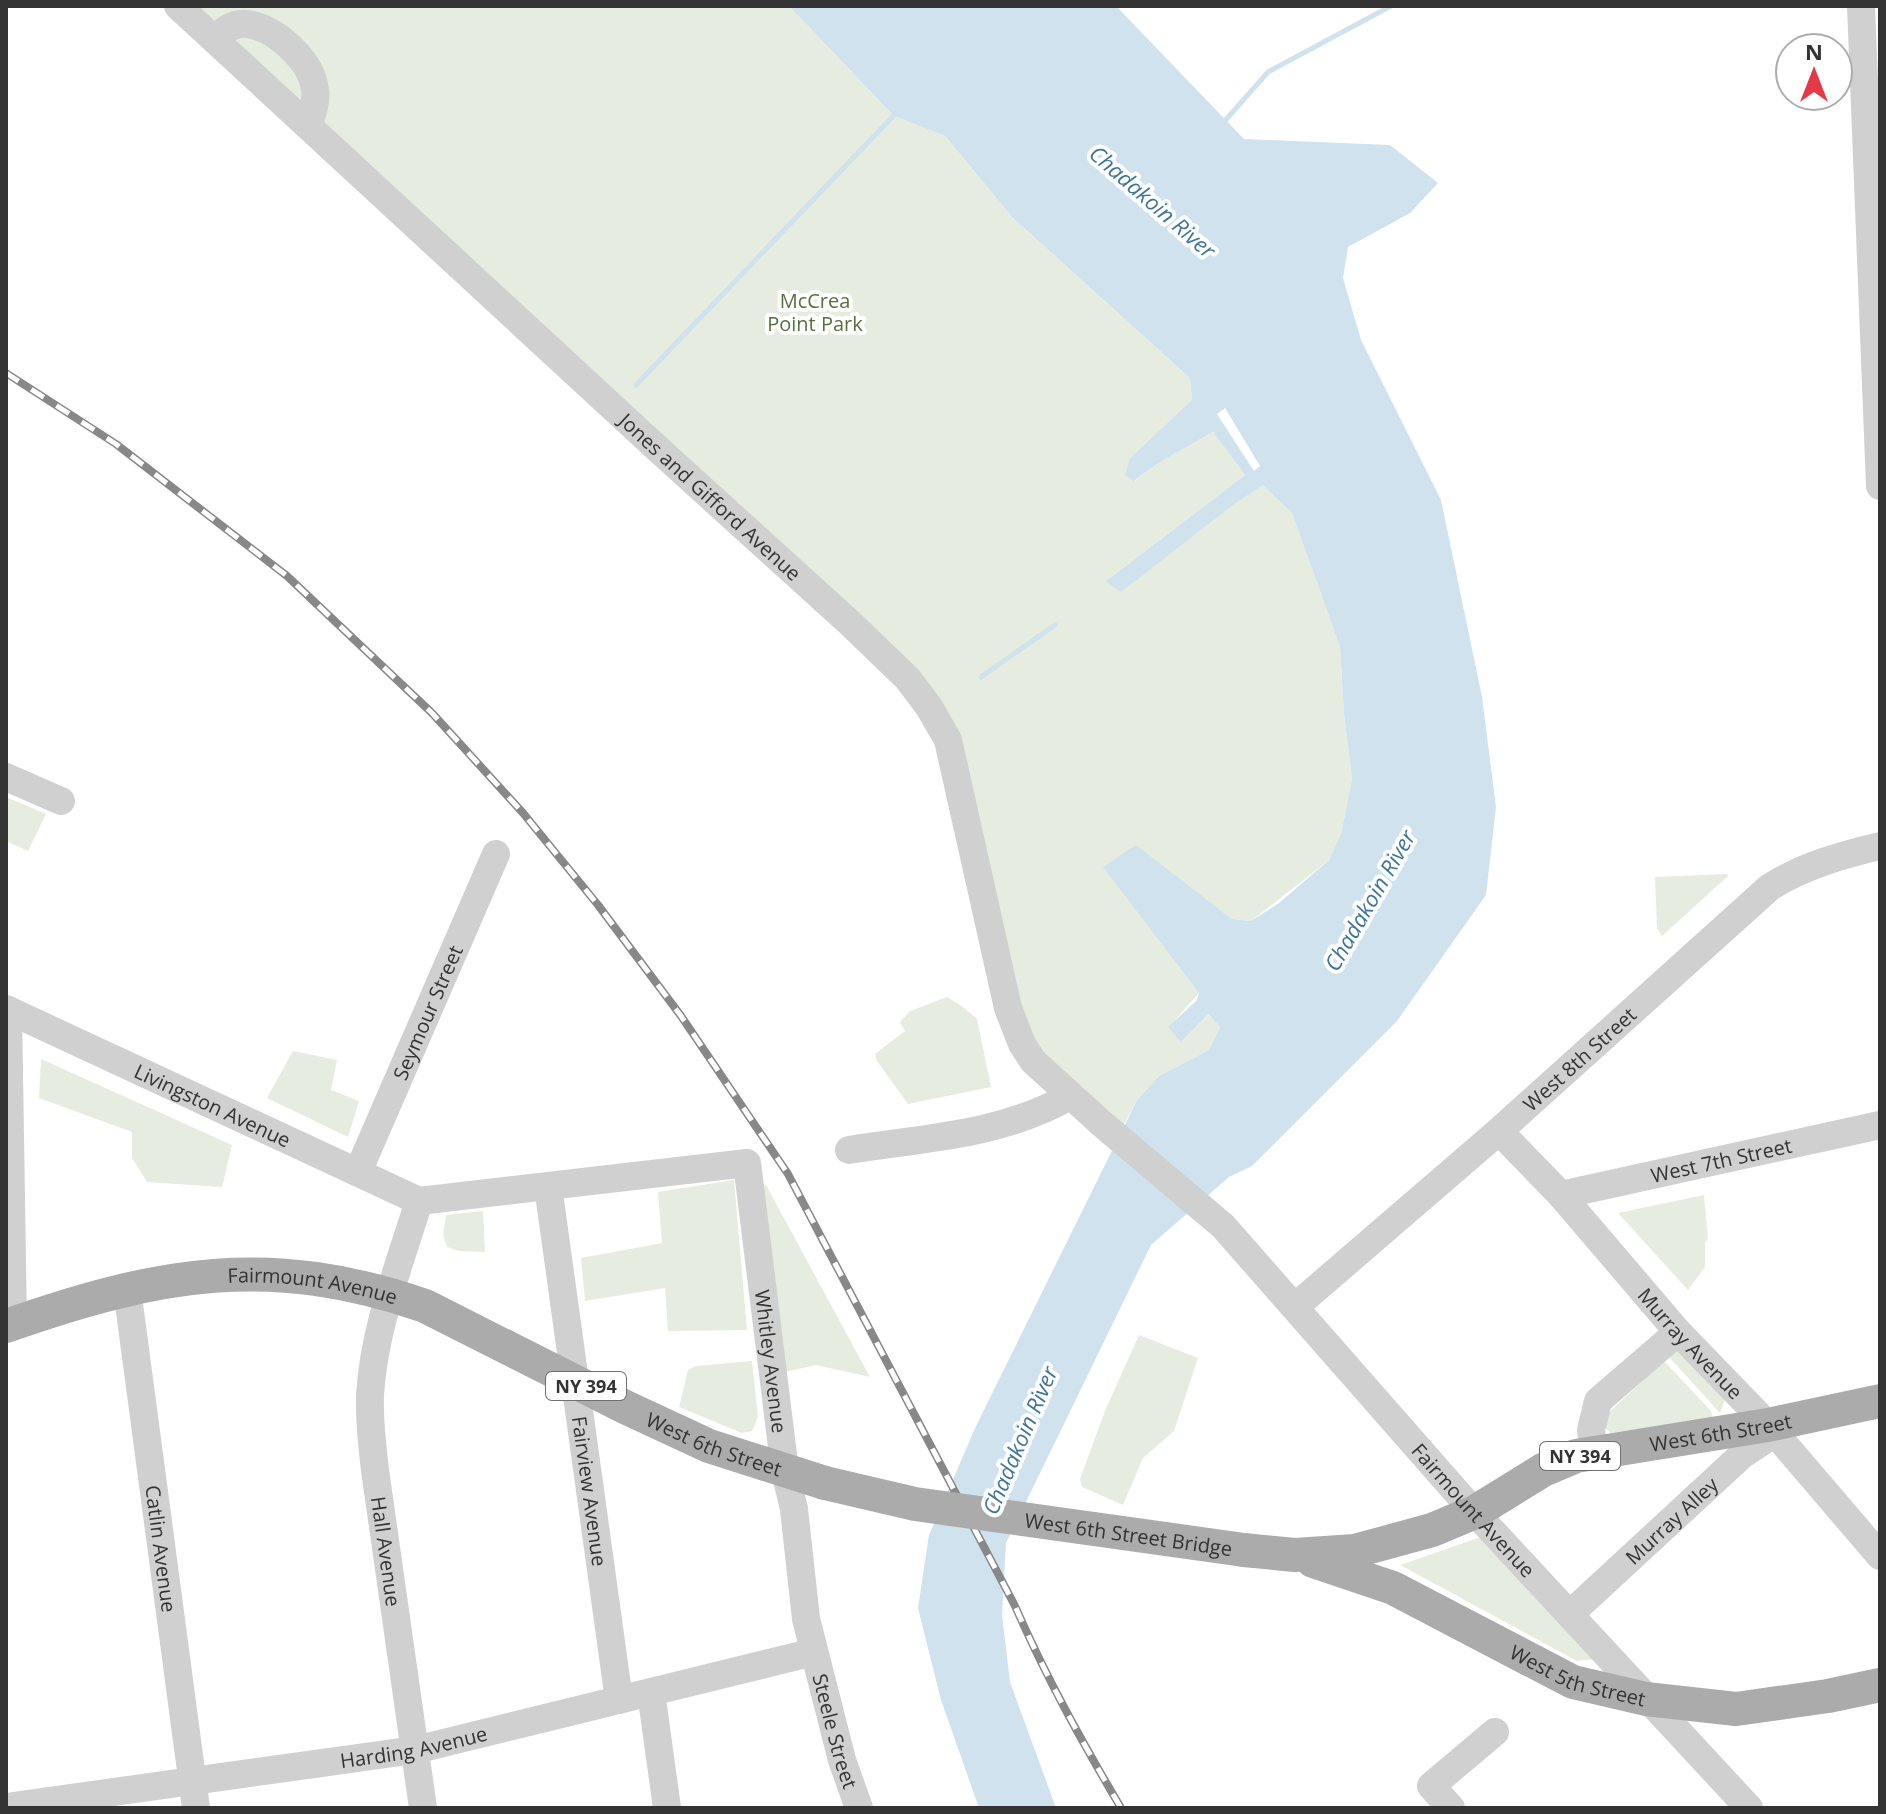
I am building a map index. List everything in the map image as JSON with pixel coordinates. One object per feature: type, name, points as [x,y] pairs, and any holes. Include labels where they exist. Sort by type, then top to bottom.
[{"type":"main road","name":"Fairmount Avenue","points":[[9,1324],[127,1289],[206,1275],[271,1274],[320,1279],[390,1294]]},
{"type":"main road","name":"West 6th Street","points":[[390,1294],[450,1317],[709,1446],[825,1483]]},
{"type":"main road","name":"West 6th Street","points":[[1244,1550],[1295,1555],[1355,1551],[1432,1530],[1475,1512],[1543,1470],[1576,1456],[1772,1429],[1880,1401]]},
{"type":"main road","name":"West 6th Street Bridge","points":[[825,1483],[915,1504],[1244,1550]]},
{"type":"main road","name":"West 5th Street","points":[[1295,1555],[1381,1584],[1573,1682],[1650,1699],[1736,1709],[1880,1685]]},
{"type":"street","name":"Jones and Gifford Avenue","points":[[178,6],[908,679],[948,740],[1008,1008],[1022,1044],[1033,1061],[1070,1096]]},
{"type":"street","points":[[1861,6],[1878,373],[1880,486]]},
{"type":"street","points":[[215,40],[230,27],[249,24],[273,35],[305,61],[316,92],[309,127]]},
{"type":"street","points":[[6,777],[61,801]]},
{"type":"street","name":"West 8th Street","points":[[1296,1306],[1499,1131],[1770,887],[1829,859],[1880,846]]},
{"type":"street","name":"Seymour Street","points":[[358,1172],[496,854]]},
{"type":"street","points":[[7,1010],[9,1324]]},
{"type":"street","name":"Livingston Avenue","points":[[7,1010],[419,1201]]},
{"type":"street","points":[[849,1150],[963,1133],[1007,1123],[1047,1109],[1070,1096]]},
{"type":"street","name":"Fairmount Avenue","points":[[1070,1096],[1223,1226],[1475,1512],[1749,1808]]},
{"type":"street","name":"West 7th Street","points":[[1561,1195],[1880,1125]]},
{"type":"street","name":"Murray Avenue","points":[[1499,1131],[1561,1195],[1678,1332],[1772,1429],[1880,1556]]},
{"type":"street","name":"Whitley Avenue","points":[[548,1186],[747,1163],[785,1471],[794,1509],[806,1619],[814,1652]]},
{"type":"street","points":[[419,1201],[548,1186]]},
{"type":"street","name":"Fairview Avenue","points":[[548,1186],[619,1700]]},
{"type":"street","name":"Fairmount Avenue","points":[[390,1294],[419,1201]]},
{"type":"street","name":"Catlin Avenue","points":[[127,1289],[195,1795]]},
{"type":"street","name":"Hall Avenue","points":[[390,1294],[374,1364],[370,1419],[423,1808]]},
{"type":"street","points":[[1594,1454],[1591,1430],[1598,1401],[1678,1332]]},
{"type":"street","name":"Murray Alley","points":[[1570,1614],[1772,1429]]},
{"type":"street","points":[[1381,1584],[1402,1579],[1433,1592],[1579,1668],[1593,1670],[1600,1666],[1602,1657],[1596,1642]]},
{"type":"street","name":"Harding Avenue","points":[[6,1807],[195,1795],[415,1750],[814,1652]]},
{"type":"street","name":"Steele Street","points":[[814,1652],[842,1760],[859,1808]]},
{"type":"street","points":[[651,1692],[667,1808]]},
{"type":"street","points":[[1451,1808],[1431,1786],[1495,1732]]},
{"type":"green space","name":"McCrea Point Park","points":[[179,6],[789,6],[894,116],[945,136],[1013,218],[1190,378],[1192,400],[1130,458],[1135,481],[1160,462],[1213,432],[1245,475],[1107,580],[1263,484],[1292,513],[1340,647],[1352,779],[1341,834],[1329,860],[1251,921],[1232,919],[1136,846],[1104,867],[1199,993],[1169,1027],[1181,1042],[1210,1014],[1220,1027],[1209,1050],[1159,1076],[1137,1100],[1117,1137],[1033,1061],[929,707]]},
{"type":"green space","points":[[6,797],[46,814],[28,851],[6,841]]},
{"type":"green space","points":[[1727,874],[1662,936],[1657,928],[1655,877]]},
{"type":"green space","points":[[947,997],[977,1019],[991,1087],[908,1104],[875,1054],[905,1031],[900,1022],[910,1011]]},
{"type":"green space","points":[[293,1051],[337,1060],[331,1090],[359,1101],[348,1137],[267,1098]]},
{"type":"green space","points":[[41,1059],[232,1145],[222,1187],[147,1182],[132,1158],[132,1132],[39,1098]]},
{"type":"green space","points":[[734,1180],[747,1330],[668,1331],[665,1288],[585,1301],[581,1258],[662,1243],[658,1192]]},
{"type":"green space","points":[[766,1185],[870,1377],[816,1365],[784,1372],[755,1191]]},
{"type":"green space","points":[[1704,1195],[1708,1238],[1705,1243],[1705,1267],[1688,1290],[1618,1213]]},
{"type":"green space","points":[[483,1211],[485,1252],[459,1251],[447,1247],[443,1235],[446,1215]]},
{"type":"green space","points":[[1139,1335],[1198,1358],[1174,1431],[1143,1458],[1123,1505],[1082,1487],[1080,1479],[1105,1411]]},
{"type":"green space","points":[[1678,1351],[1725,1399],[1720,1413],[1669,1357]]},
{"type":"green space","points":[[752,1361],[758,1417],[752,1431],[742,1433],[679,1407],[688,1370],[696,1366]]},
{"type":"green space","points":[[1664,1361],[1711,1411],[1713,1418],[1611,1433],[1604,1427],[1603,1418]]},
{"type":"green space","points":[[1481,1537],[1595,1659],[1577,1661],[1400,1565]]},
{"type":"water","name":"Chadakoin River","points":[[789,6],[1116,6],[1244,139],[1390,145],[1438,183],[1410,213],[1348,247],[1343,278],[1361,340],[1441,500],[1482,697],[1496,807],[1486,895],[1397,1021],[1252,1166],[1229,1177],[1151,1245],[1006,1543],[1002,1615],[1010,1682],[1056,1808],[979,1808],[941,1700],[918,1608],[929,1535],[976,1426],[1137,1100],[1159,1076],[1209,1050],[1220,1027],[1209,1014],[1181,1042],[1168,1027],[1197,1000],[1199,993],[1103,867],[1136,845],[1232,919],[1251,921],[1279,903],[1329,860],[1341,834],[1352,779],[1340,647],[1292,513],[1263,485],[1121,592],[1106,581],[1245,475],[1213,432],[1160,462],[1134,481],[1125,475],[1130,458],[1192,400],[1190,378],[1013,218],[945,136],[894,116]]},
{"type":"pier","points":[[1225,408],[1260,466],[1254,471],[1217,414]]},
{"type":"waterway","points":[[1223,123],[1268,72],[1391,6]]},
{"type":"waterway","points":[[636,385],[898,111]]},
{"type":"waterway","points":[[981,677],[1055,625]]},
{"type":"railway","points":[[6,373],[116,444],[287,576],[432,713],[523,813],[598,905],[681,1016],[788,1174],[1015,1606],[1065,1709],[1121,1808]]}]
